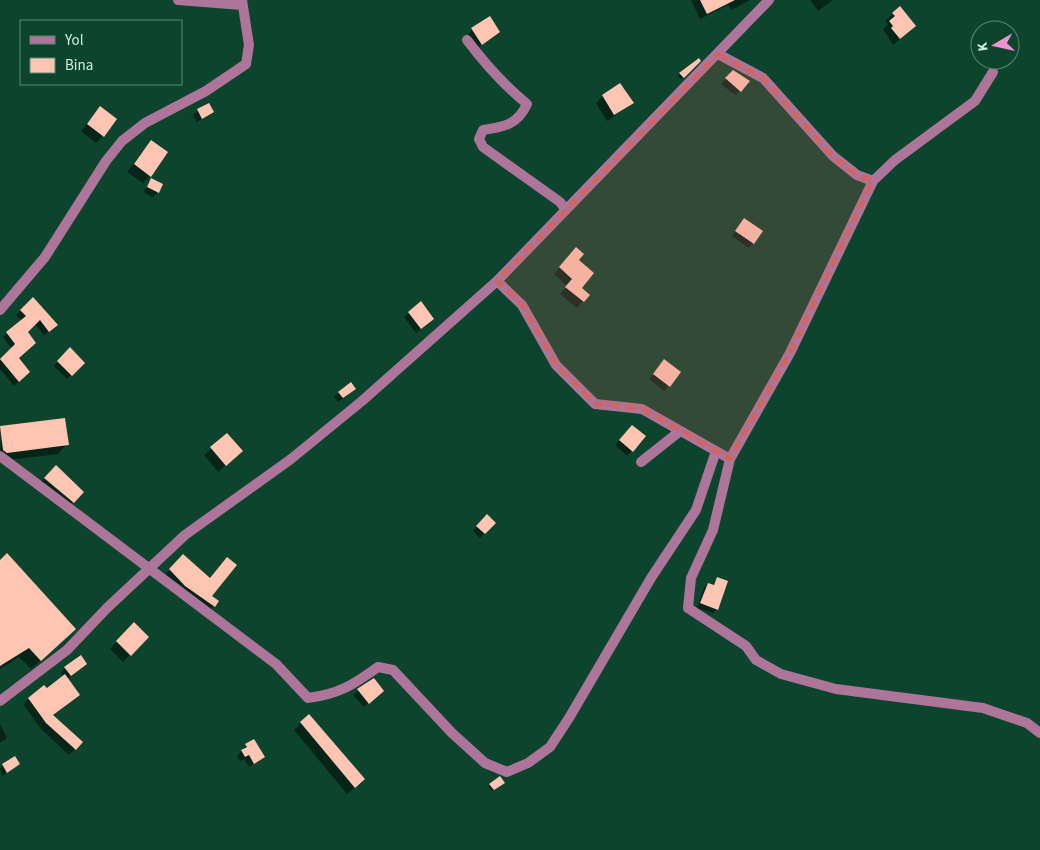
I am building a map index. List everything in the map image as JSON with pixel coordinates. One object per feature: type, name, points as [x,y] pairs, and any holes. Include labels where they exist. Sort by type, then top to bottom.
[{"type":"street","points":[[0,310],[45,257],[106,161],[122,141],[145,123],[206,91],[246,64],[249,45],[242,2],[178,0]]},
{"type":"street","points":[[0,700],[68,650],[149,568],[185,535],[291,459],[362,401],[496,281],[769,0]]},
{"type":"street","points":[[467,40],[482,60],[527,104],[522,114],[514,123],[502,128],[483,130],[480,139],[483,147],[560,202],[566,210]]},
{"type":"street","points":[[718,54],[763,78],[833,156],[857,175],[873,182]]},
{"type":"street","points":[[993,72],[975,101],[895,160],[873,182],[790,353],[730,459],[713,530],[691,578],[688,608],[746,646],[756,660],[781,674],[836,689],[983,708],[1027,723],[1040,733]]},
{"type":"street","points":[[496,281],[522,305],[556,365],[595,404],[642,409],[730,459]]},
{"type":"street","points":[[641,462],[680,430]]},
{"type":"street","points":[[0,456],[276,664],[308,698],[331,695],[357,682],[378,667],[392,670],[452,733],[485,763],[507,772],[528,762],[550,747],[569,718],[651,578],[696,510],[716,451]]},
{"type":"highlighted area","points":[[718,54],[763,78],[833,156],[857,175],[873,181],[790,353],[730,459],[642,409],[595,404],[556,365],[522,305],[497,281]]},
{"type":"building","points":[[700,0],[735,0],[707,14]]},
{"type":"building","points":[[900,6],[916,26],[900,39],[891,28],[893,26],[889,21],[895,16],[892,13]]},
{"type":"building","points":[[490,16],[500,32],[482,45],[471,28]]},
{"type":"building","points":[[699,58],[701,61],[684,78],[679,73]]},
{"type":"building","points":[[733,70],[750,81],[741,92],[725,78]]},
{"type":"building","points":[[620,83],[634,103],[614,115],[602,95]]},
{"type":"building","points":[[209,103],[214,112],[202,119],[197,109]]},
{"type":"building","points":[[100,106],[117,119],[104,137],[87,124]]},
{"type":"building","points":[[151,140],[168,152],[151,177],[134,164]]},
{"type":"building","points":[[151,178],[163,184],[159,193],[147,187]]},
{"type":"building","points":[[744,218],[763,231],[754,244],[735,231]]},
{"type":"building","points":[[576,247],[584,254],[579,260],[594,273],[582,288],[590,295],[584,302],[565,287],[572,279],[559,267]]},
{"type":"building","points":[[33,297],[58,325],[49,332],[40,320],[28,332],[36,343],[19,358],[30,372],[19,382],[0,359],[15,344],[6,332],[26,316],[20,310]]},
{"type":"building","points":[[421,301],[434,319],[421,329],[408,312]]},
{"type":"building","points":[[70,347],[85,363],[72,376],[57,361]]},
{"type":"building","points":[[664,359],[681,372],[670,387],[653,374]]},
{"type":"building","points":[[351,382],[356,389],[343,398],[338,392]]},
{"type":"building","points":[[65,418],[69,445],[7,453],[3,450],[0,426]]},
{"type":"building","points":[[632,425],[646,436],[633,452],[619,440]]},
{"type":"building","points":[[227,433],[243,451],[226,466],[210,447]]},
{"type":"building","points":[[56,465],[84,492],[74,503],[44,478]]},
{"type":"building","points":[[487,514],[496,523],[485,534],[476,526]]},
{"type":"building","points":[[7,553],[76,629],[41,661],[29,648],[0,666],[0,560]]},
{"type":"building","points":[[183,554],[210,578],[227,557],[237,565],[212,596],[219,601],[215,607],[185,586],[169,569]]},
{"type":"building","points":[[717,577],[728,581],[718,610],[700,603],[708,583],[714,585]]},
{"type":"building","points":[[134,622],[149,637],[131,656],[116,641]]},
{"type":"building","points":[[81,655],[87,664],[71,676],[64,667]]},
{"type":"building","points":[[65,674],[80,695],[53,715],[83,742],[76,750],[46,723],[28,698],[44,685],[47,688]]},
{"type":"building","points":[[374,678],[384,691],[369,704],[357,689]]},
{"type":"building","points":[[309,714],[365,779],[355,788],[300,722]]},
{"type":"building","points":[[254,739],[265,757],[254,764],[249,755],[245,757],[241,750],[247,747],[245,744]]},
{"type":"building","points":[[15,756],[20,764],[7,773],[2,764]]},
{"type":"building","points":[[500,776],[505,783],[494,790],[489,784]]}]
